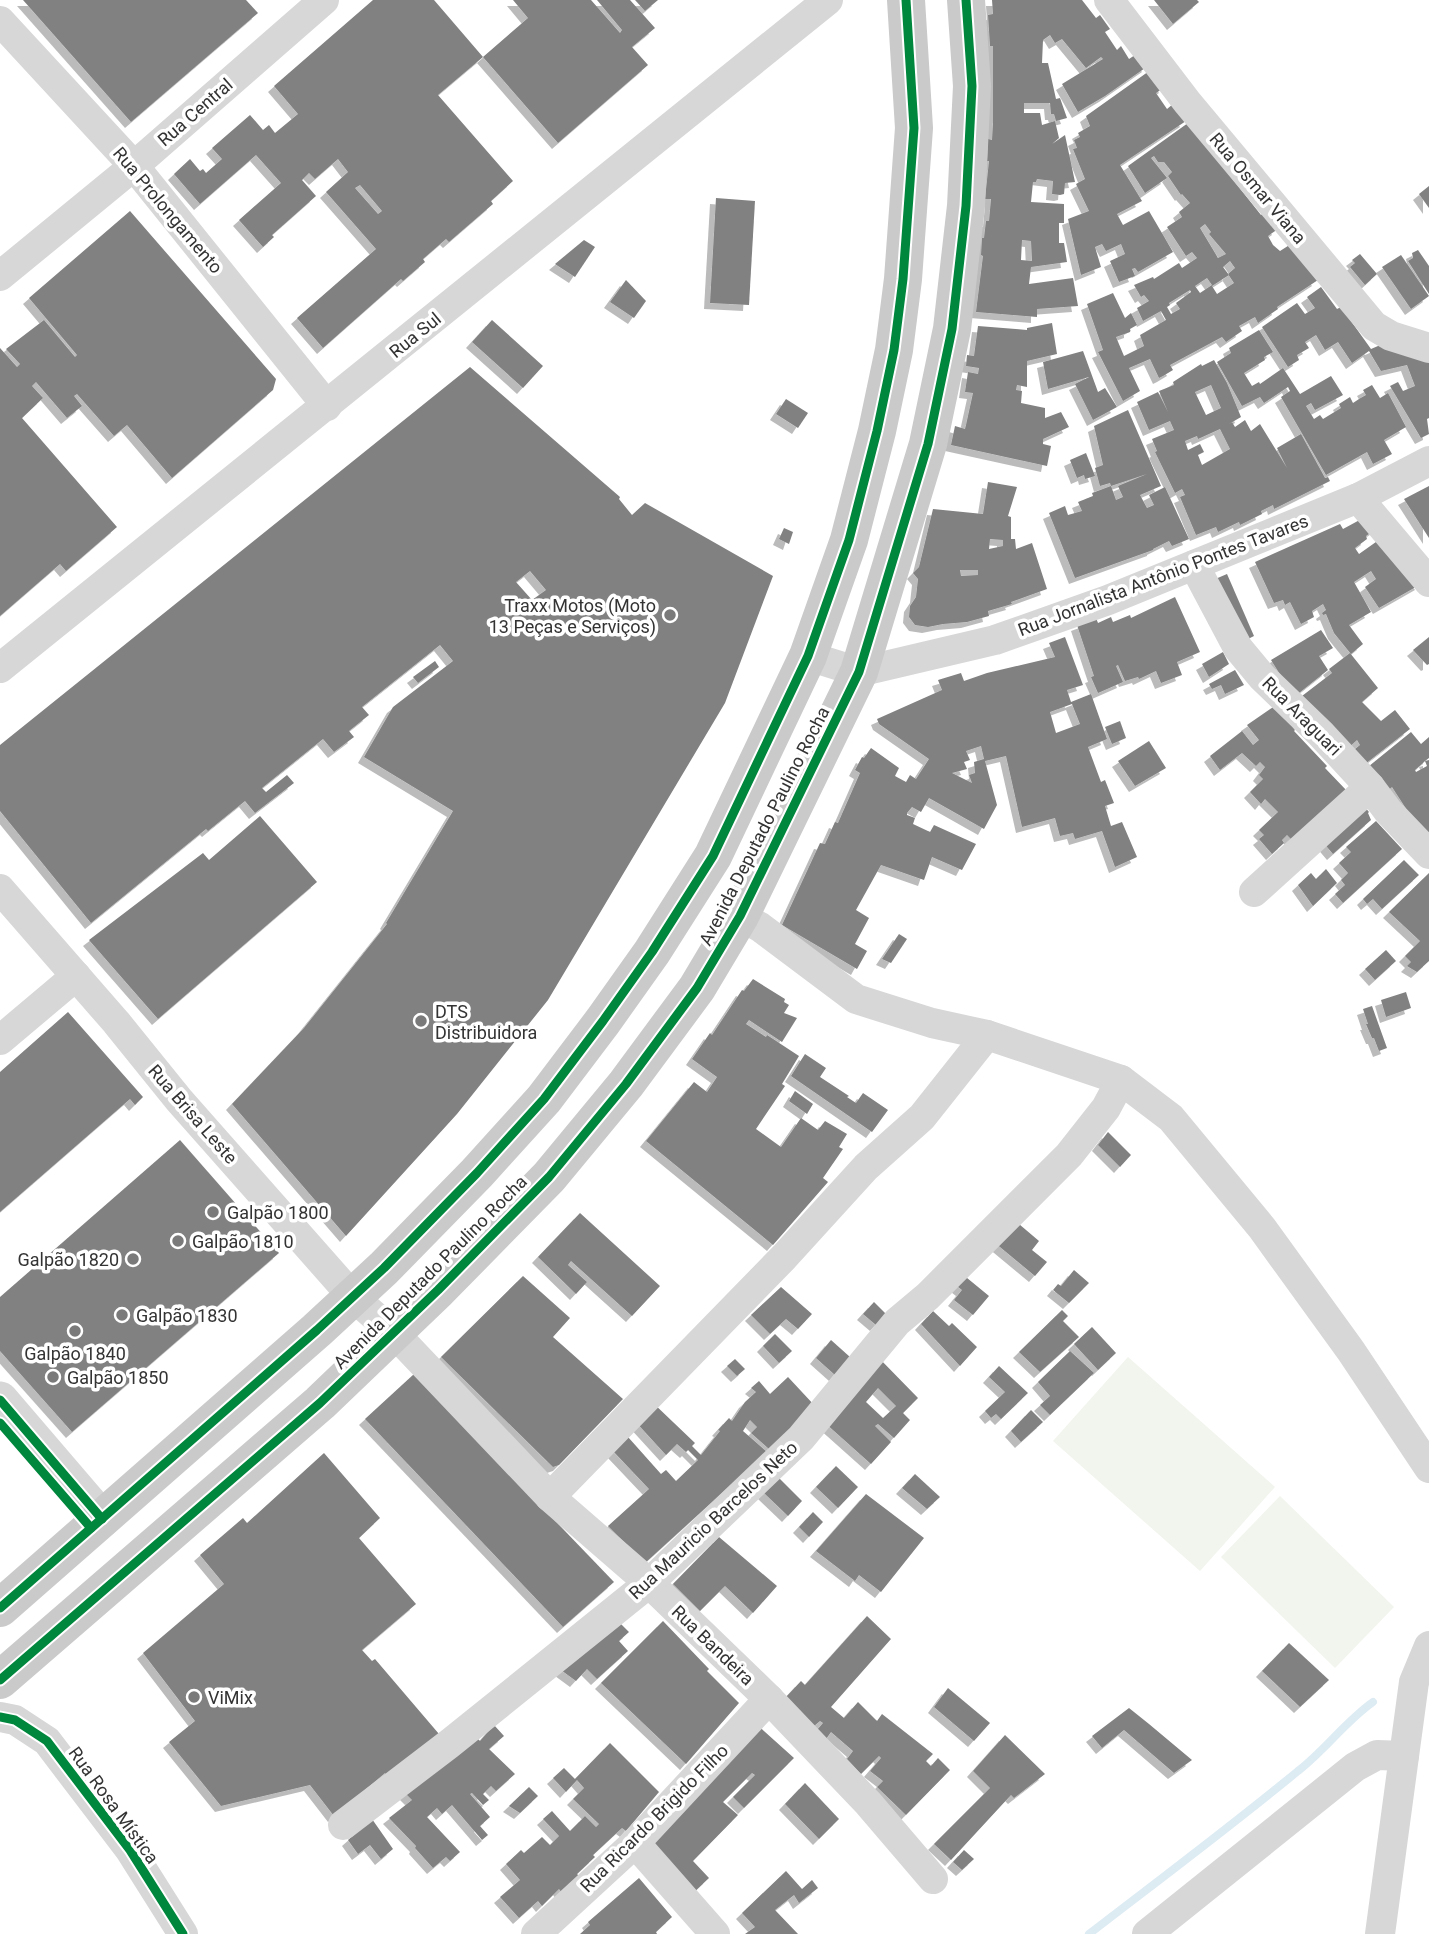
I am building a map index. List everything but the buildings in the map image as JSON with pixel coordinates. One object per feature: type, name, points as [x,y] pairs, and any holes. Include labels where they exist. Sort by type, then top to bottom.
[{"type":"main road","name":"Avenida Deputado Paulino Rocha","points":[[0,1608],[353,1297],[477,1173],[544,1099],[610,1012],[713,856],[808,656],[849,540],[877,431],[894,350],[904,265],[914,128],[906,0]]},
{"type":"main road","name":"Avenida Deputado Paulino Rocha","points":[[0,1680],[320,1403],[438,1290],[549,1177],[626,1084],[697,988],[740,916],[859,672],[928,444],[952,329],[966,206],[972,86],[966,0]]},
{"type":"street","name":"Rua Central","points":[[0,276],[134,166],[324,0]]},
{"type":"street","name":"Rua Sul","points":[[0,667],[828,0]]},
{"type":"street","name":"Rua Osmar Viana","points":[[1109,0],[1172,84],[1374,326],[1391,336],[1429,348]]},
{"type":"street","name":"Rua Prolongamento","points":[[0,21],[134,166],[327,406]]},
{"type":"street","name":"Rua Jornalista Antônio Pontes Tavares","points":[[859,672],[995,640],[1108,600],[1358,498],[1429,461]]},
{"type":"street","points":[[1358,498],[1429,582]]},
{"type":"street","name":"Rua Araguari","points":[[1194,565],[1238,648],[1262,677],[1320,733],[1429,854]]},
{"type":"street","points":[[808,656],[859,672]]},
{"type":"street","points":[[1254,892],[1370,788]]},
{"type":"street","name":"Rua Brisa Leste","points":[[0,889],[179,1100],[353,1297],[394,1332]]},
{"type":"street","points":[[740,916],[760,927],[856,999],[932,1023],[987,1035],[1121,1080],[1171,1118],[1262,1228],[1351,1351],[1429,1468]]},
{"type":"street","points":[[0,1040],[76,976]]},
{"type":"street","points":[[550,1497],[784,1257],[866,1167],[922,1117],[987,1035]]},
{"type":"street","name":"Rua Mauricio Barcelos Neto","points":[[343,1825],[449,1744],[649,1583],[801,1438],[897,1322],[928,1296],[1069,1155],[1107,1108],[1121,1080]]},
{"type":"street","name":"Rua Bandeira","points":[[394,1332],[550,1497],[649,1583],[769,1699],[868,1803],[933,1879]]},
{"type":"street","points":[[0,1401],[102,1518]]},
{"type":"street","points":[[1380,1934],[1414,1682],[1429,1646]]},
{"type":"street","name":"Rua Ricardo Brigido Filho","points":[[536,1934],[635,1843],[769,1699]]},
{"type":"street","name":"Rua Rosa Mística","points":[[0,1717],[15,1720],[47,1741],[130,1850],[183,1934]]},
{"type":"street","points":[[1147,1934],[1354,1767],[1377,1755],[1404,1756]]},
{"type":"street","points":[[635,1843],[715,1934]]},
{"type":"shaded area","points":[[1128,1357],[1275,1487],[1200,1571],[1053,1441]]},
{"type":"shaded area","points":[[1280,1496],[1394,1607],[1335,1668],[1221,1557]]},
{"type":"waterway","points":[[1089,1934],[1298,1771],[1373,1702]]},
{"type":"cycle path","points":[[0,1608],[317,1330],[384,1268],[477,1173],[544,1099],[603,1021],[652,952],[713,856],[808,656],[849,540],[877,431],[894,350],[903,279],[914,128],[906,0]]},
{"type":"cycle path","points":[[0,1680],[320,1403],[438,1290],[549,1177],[626,1084],[697,988],[740,916],[859,672],[928,444],[952,329],[966,206],[972,86],[966,0]]},
{"type":"cycle path","points":[[0,1400],[102,1519]]},
{"type":"cycle path","points":[[0,1423],[91,1528]]},
{"type":"cycle path","points":[[0,1717],[15,1720],[47,1741],[130,1850],[183,1934]]},
{"type":"place","name":"Traxx Motos (Moto 13 Peças e Serviços)","points":[[670,615]]},
{"type":"place","name":"DTS Distribuidora","points":[[421,1021]]},
{"type":"place","name":"Galpão 1800","points":[[213,1212]]},
{"type":"place","name":"Galpão 1810","points":[[178,1241]]},
{"type":"place","name":"Galpão 1820","points":[[133,1259]]},
{"type":"place","name":"Galpão 1830","points":[[122,1315]]},
{"type":"place","name":"Galpão 1840","points":[[75,1331]]},
{"type":"place","name":"Galpão 1850","points":[[53,1377]]},
{"type":"place","name":"ViMix","points":[[194,1697]]}]
